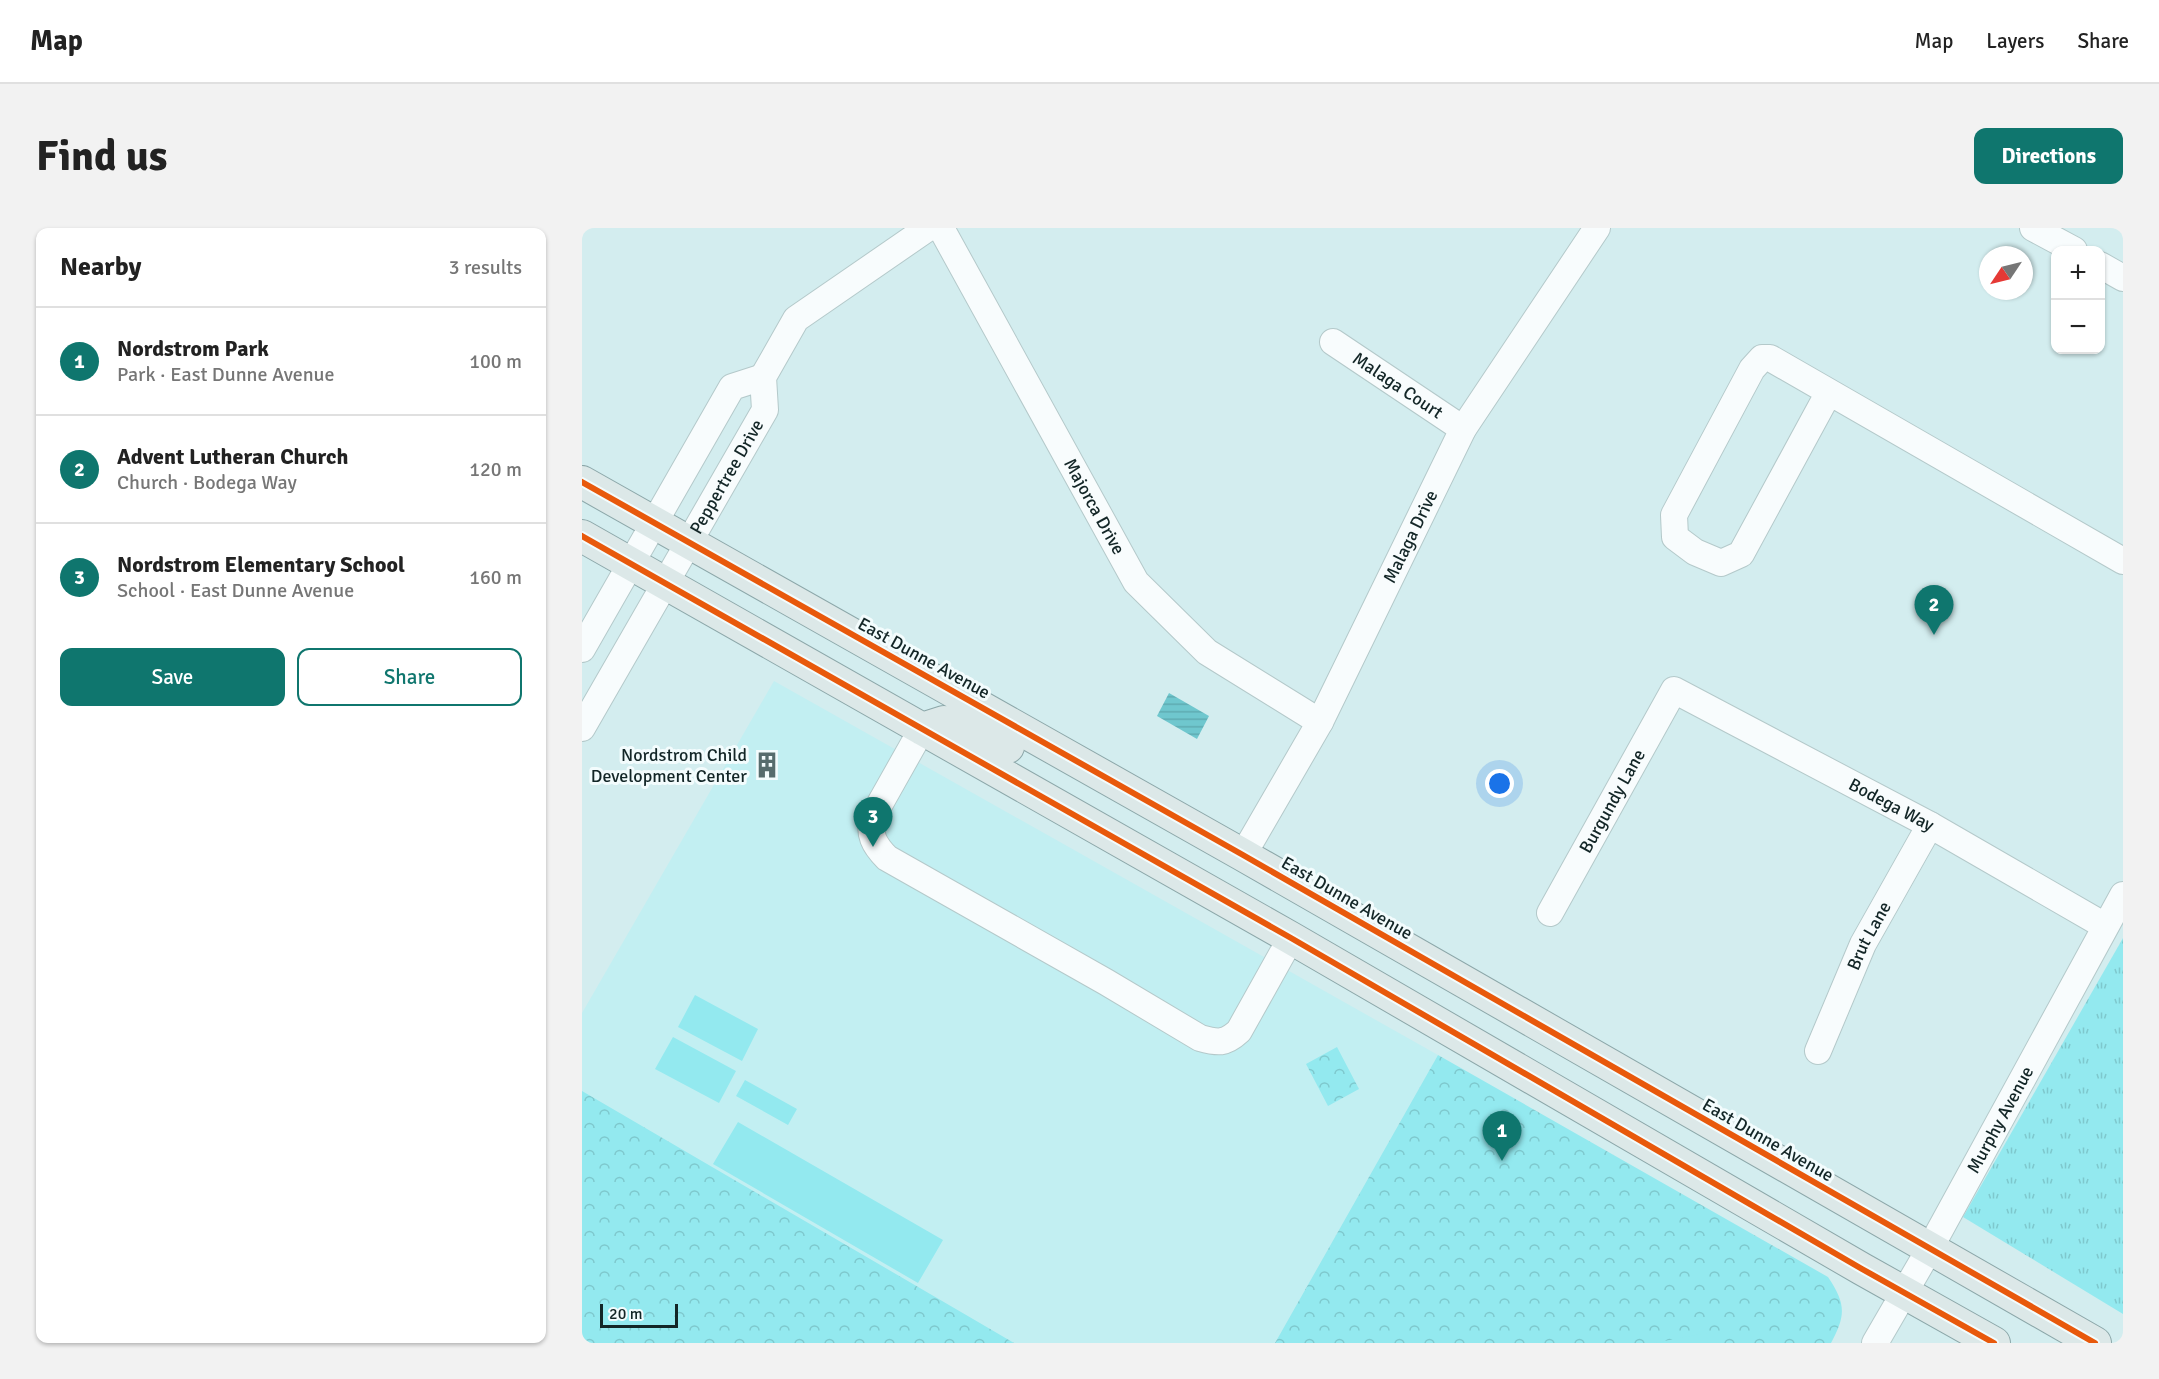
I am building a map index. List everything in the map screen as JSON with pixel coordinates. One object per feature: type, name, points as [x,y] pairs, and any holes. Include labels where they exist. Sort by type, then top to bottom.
[{"type":"main road","name":"East Dunne Avenue","points":[[582,482],[1243,855],[1929,1250],[2095,1343]]},
{"type":"main road","points":[[582,536],[1291,938],[1994,1343]]},
{"type":"main road","points":[[922,729],[944,722],[974,727],[1131,817],[1166,812]]},
{"type":"street","points":[[582,649],[732,387],[763,377],[796,319],[928,228]]},
{"type":"street","name":"Majorca Drive","points":[[941,228],[1136,582],[1207,652],[1320,722]]},
{"type":"street","name":"Malaga Drive","points":[[1243,855],[1320,722],[1463,429],[1597,228]]},
{"type":"street","points":[[2033,228],[2066,246]]},
{"type":"street","points":[[2105,269],[2123,278]]},
{"type":"street","name":"Malaga Court","points":[[1333,342],[1463,429]]},
{"type":"street","points":[[1829,392],[1741,554],[1721,563],[1695,552],[1675,537],[1674,515],[1752,369],[1762,358],[1770,358],[2123,561]]},
{"type":"street","name":"Peppertree Drive","points":[[582,728],[765,410],[763,377]]},
{"type":"street","name":"Bodega Way","points":[[1674,690],[1930,825],[2105,926]]},
{"type":"street","name":"Burgundy Lane","points":[[1550,914],[1674,690]]},
{"type":"street","points":[[922,729],[873,816],[870,827],[873,842],[878,849],[887,858],[1200,1038],[1214,1041],[1228,1040],[1239,1031],[1291,938]]},
{"type":"street","name":"Brut Lane","points":[[1818,1051],[1863,944],[1930,825]]},
{"type":"street","name":"Murphy Avenue","points":[[1875,1343],[1929,1250],[2123,895]]},
{"type":"shaded area","points":[[774,681],[1438,1055],[1275,1343],[582,1343],[582,1013]]},
{"type":"shaded area","points":[[1169,693],[1209,716],[1197,739],[1157,716]]},
{"type":"green space","points":[[2123,938],[2123,1314],[1963,1217]]},
{"type":"green space","points":[[695,995],[758,1029],[742,1061],[678,1027]]},
{"type":"green space","points":[[673,1037],[736,1071],[719,1103],[655,1069]]},
{"type":"green space","points":[[1337,1047],[1359,1089],[1328,1106],[1306,1064]]},
{"type":"green space","points":[[1438,1055],[1828,1277],[1841,1302],[1842,1310],[1839,1325],[1831,1343],[1275,1343]]},
{"type":"green space","points":[[745,1080],[797,1109],[788,1125],[736,1096]]},
{"type":"green space","points":[[582,1091],[973,1319],[1014,1343],[582,1343]]},
{"type":"green space","points":[[738,1122],[943,1240],[918,1283],[713,1164]]},
{"type":"green space","points":[[1706,1333],[1708,1343],[1654,1343]]},
{"type":"cycle path","points":[[582,482],[1243,855],[2095,1343]]},
{"type":"cycle path","points":[[582,536],[1291,938],[1994,1343]]},
{"type":"place","name":"Advent Lutheran Church","points":[[1934,635]]},
{"type":"place","name":"Nordstrom Child Development Center","points":[[767,765]]},
{"type":"place","name":"Nordstrom Elementary School","points":[[873,847]]},
{"type":"place","name":"Nordstrom Park","points":[[1502,1161]]}]
